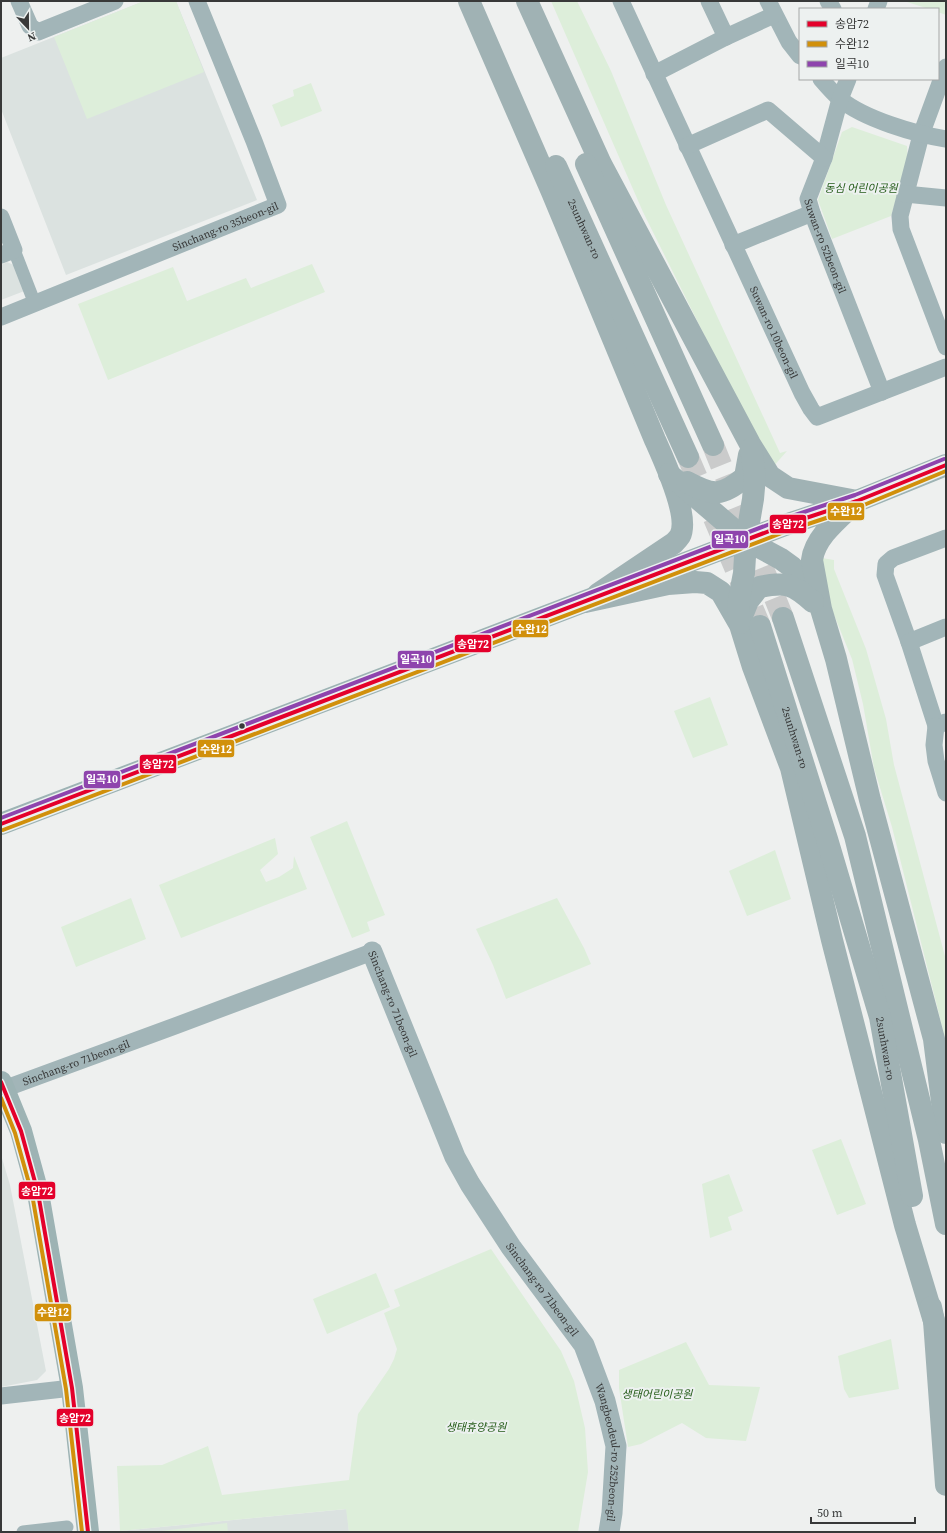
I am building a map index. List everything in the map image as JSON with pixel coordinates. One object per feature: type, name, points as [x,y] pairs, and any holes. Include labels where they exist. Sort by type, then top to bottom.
[{"type":"highway","points":[[469,1],[552,192],[669,474],[681,511],[682,523],[680,535],[674,544],[585,602]]},
{"type":"highway","name":"2sunhwan-ro","points":[[482,1],[688,457]]},
{"type":"highway","points":[[512,1],[713,445]]},
{"type":"highway","points":[[527,1],[601,164],[750,444],[770,476],[788,488],[857,501]]},
{"type":"highway","points":[[669,474],[708,492],[718,493],[728,490],[745,477],[750,444]]},
{"type":"highway","points":[[750,444],[755,476],[753,499],[746,540],[744,573],[738,604],[750,626]]},
{"type":"highway","points":[[669,474],[746,540],[781,559],[800,575],[821,609]]},
{"type":"highway","points":[[857,501],[819,540],[813,552],[812,560],[821,609],[836,659],[870,800],[934,1039],[946,1133]]},
{"type":"highway","points":[[585,602],[668,584],[695,582],[707,583],[721,592],[750,626]]},
{"type":"highway","points":[[821,609],[803,593],[792,586],[778,584],[759,587],[748,601],[743,611],[750,626],[753,667],[791,768],[832,940],[905,1225],[934,1321],[946,1485]]},
{"type":"highway","name":"2sunhwan-ro","points":[[783,618],[856,836],[929,1140],[946,1224]]},
{"type":"main road","points":[[1,824],[785,525],[857,501],[946,465]]},
{"type":"main road","points":[[2,1087],[21,1131],[38,1193],[72,1388],[88,1532]]},
{"type":"street","points":[[19,1],[30,26],[38,32],[115,1]]},
{"type":"street","name":"Sinchang-ro 35beon-gil","points":[[1,317],[278,205],[254,141],[197,1]]},
{"type":"street","name":"Suwan-ro 10beon-gil","points":[[621,1],[810,409],[817,417],[882,392]]},
{"type":"street","points":[[709,1],[726,37]]},
{"type":"street","points":[[654,74],[726,37],[771,8],[789,42],[799,55]]},
{"type":"street","points":[[946,67],[943,84],[921,135],[900,216],[901,229],[946,347]]},
{"type":"street","points":[[822,80],[840,99],[864,114],[921,135],[946,139]]},
{"type":"street","name":"Suwan-ro 52beon-gil","points":[[848,80],[840,99],[824,158],[808,199],[812,213],[882,392]]},
{"type":"street","points":[[687,146],[768,110],[824,158]]},
{"type":"street","points":[[906,194],[946,198]]},
{"type":"street","points":[[734,245],[812,213]]},
{"type":"street","points":[[1,217],[8,253],[35,304]]},
{"type":"street","points":[[882,392],[946,367]]},
{"type":"street","points":[[944,782],[936,761],[934,745],[941,724],[885,575],[886,564],[893,558],[946,538]]},
{"type":"street","points":[[910,642],[946,627]]},
{"type":"street","name":"Sinchang-ro 71beon-gil","points":[[2,1087],[175,1026],[372,952],[455,1157],[470,1184],[511,1247],[584,1346],[595,1374]]},
{"type":"street","name":"Wangbeodeul-ro 252beon-gil","points":[[595,1374],[605,1401],[616,1446],[612,1513],[609,1532]]},
{"type":"street","points":[[1,1396],[72,1388]]},
{"type":"street","points":[[23,1532],[67,1527]]},
{"type":"shaded area","points":[[144,1],[176,1],[257,200],[66,275],[1,109],[1,58]]},
{"type":"shaded area","points":[[7,262],[18,267],[27,290],[1,300],[1,265]]},
{"type":"shaded area","points":[[1,1155],[10,1185],[46,1371],[37,1380],[1,1387]]},
{"type":"shaded area","points":[[347,1509],[349,1532],[120,1531]]},
{"type":"green space","points":[[144,1],[176,1],[204,72],[87,119],[54,37]]},
{"type":"green space","points":[[551,1],[577,1],[611,71],[666,205],[780,453],[787,451],[772,468],[767,461],[643,212]]},
{"type":"green space","points":[[904,1],[946,1],[946,15],[939,12],[939,8],[926,8]]},
{"type":"green space","points":[[311,83],[322,111],[281,127],[272,105],[294,96],[293,90]]},
{"type":"green space","name":"동심 어린이공원","points":[[852,127],[907,146],[908,162],[891,216],[832,239],[818,200],[842,132]]},
{"type":"green space","points":[[312,264],[325,292],[108,380],[78,304],[173,267],[187,301],[246,278],[251,288]]},
{"type":"green space","points":[[822,558],[834,560],[834,569],[866,649],[886,719],[894,765],[946,960],[946,1042],[892,827],[874,768],[863,704],[852,659],[821,583]]},
{"type":"green space","points":[[710,697],[728,745],[693,758],[674,711]]},
{"type":"green space","points":[[347,821],[385,915],[367,922],[370,931],[352,938],[310,837]]},
{"type":"green space","points":[[275,838],[278,854],[260,870],[266,882],[279,877],[293,868],[294,856],[307,889],[181,938],[159,885]]},
{"type":"green space","points":[[775,850],[791,899],[747,916],[729,871]]},
{"type":"green space","points":[[131,898],[146,939],[76,967],[61,927]]},
{"type":"green space","points":[[557,898],[591,964],[506,999],[493,965],[476,929]]},
{"type":"green space","points":[[841,1139],[866,1204],[837,1215],[812,1150]]},
{"type":"green space","points":[[729,1174],[743,1211],[728,1217],[732,1230],[710,1238],[702,1184]]},
{"type":"green space","name":"생태휴양공원","points":[[491,1249],[561,1351],[574,1381],[585,1428],[588,1472],[578,1532],[349,1532],[346,1509],[120,1531],[117,1466],[162,1465],[208,1446],[222,1495],[349,1480],[358,1414],[389,1369],[397,1349],[384,1313],[400,1306],[394,1290]]},
{"type":"green space","points":[[376,1273],[390,1307],[327,1334],[313,1299]]},
{"type":"green space","points":[[891,1339],[899,1389],[849,1398],[844,1389],[838,1356]]},
{"type":"green space","name":"생태어린이공원","points":[[686,1342],[709,1385],[760,1387],[746,1441],[706,1438],[682,1423],[641,1444],[628,1447],[619,1388],[619,1370]]},
{"type":"green space","points":[[227,1523],[228,1532],[153,1532]]},
{"type":"tunnel","points":[[713,445],[783,618]]},
{"type":"tunnel","points":[[688,457],[760,626]]},
{"type":"transit line","name":"일곡10","points":[[1,818],[783,519],[855,495],[944,459]]},
{"type":"transit line","name":"송암72","points":[[1,824],[785,525],[857,501],[946,465]]},
{"type":"transit line","name":"수완12","points":[[3,830],[787,531],[859,507],[946,471]]},
{"type":"transit line","name":"송암72","points":[[1,1082],[21,1131],[38,1193],[72,1388],[88,1532]]},
{"type":"transit line","name":"수완12","points":[[1,1098],[15,1133],[32,1194],[66,1389],[82,1532]]}]
